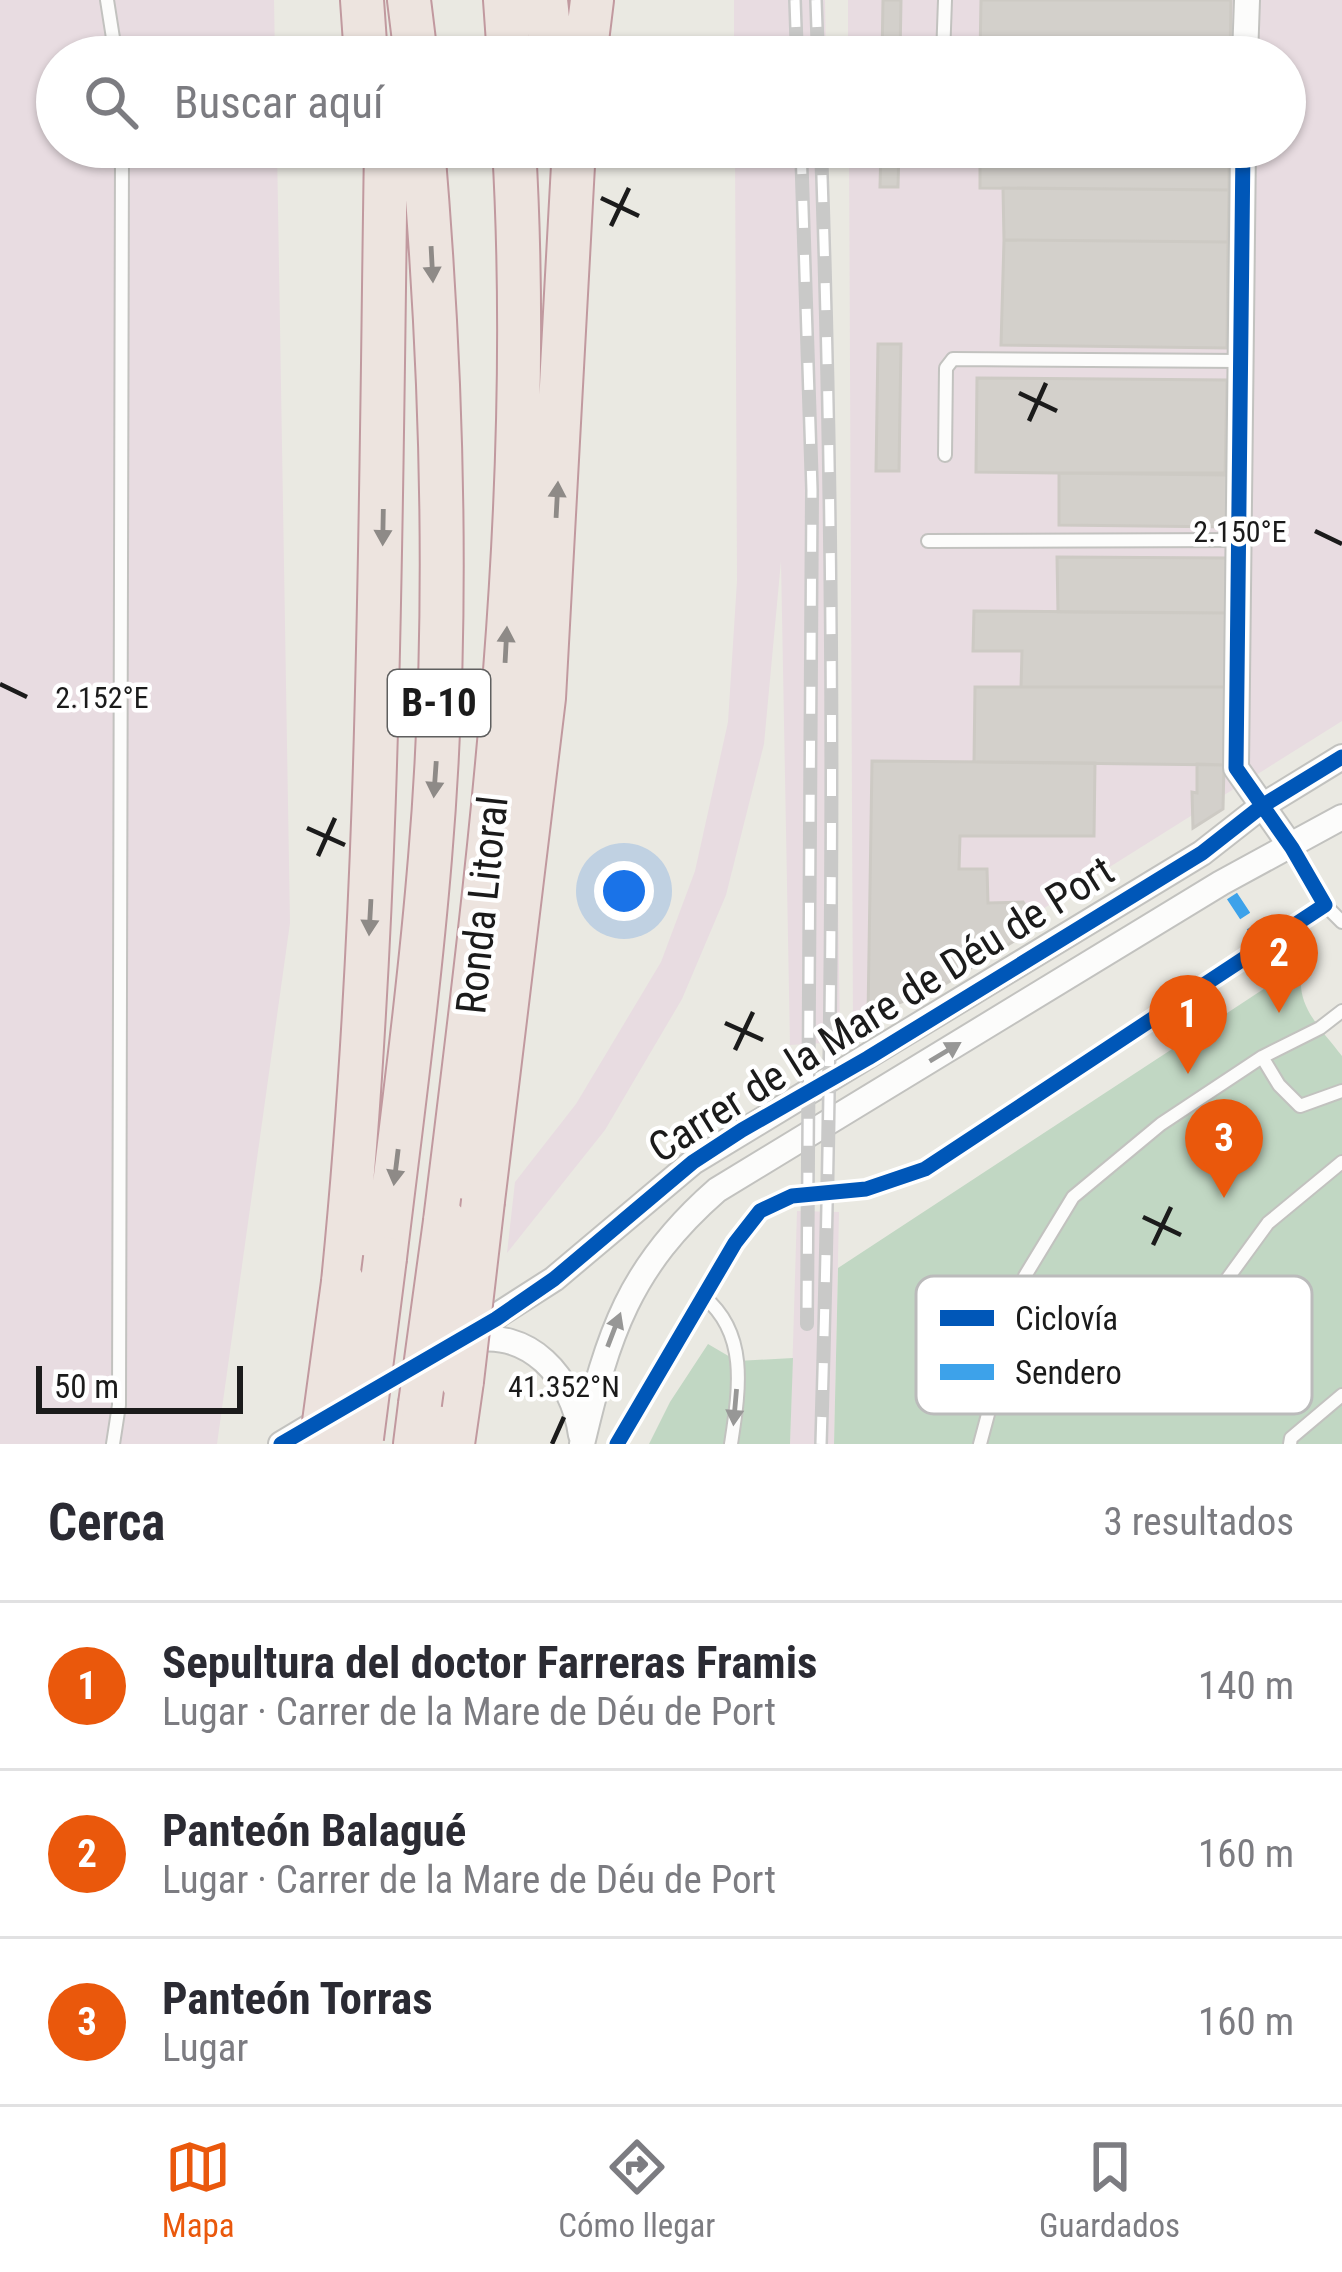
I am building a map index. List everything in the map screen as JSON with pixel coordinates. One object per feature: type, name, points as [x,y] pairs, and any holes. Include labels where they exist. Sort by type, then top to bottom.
[{"type":"highway","points":[[362,0],[365,36]]},
{"type":"highway","points":[[386,0],[386,36]]},
{"type":"highway","points":[[409,0],[413,36]]},
{"type":"highway","points":[[505,0],[507,36]]},
{"type":"highway","points":[[545,0],[549,36]]},
{"type":"highway","points":[[575,0],[578,36]]},
{"type":"highway","points":[[584,36],[592,0]]},
{"type":"highway","points":[[375,168],[384,298]]},
{"type":"highway","points":[[348,1442],[343,1282],[364,1040],[379,720],[386,168]]},
{"type":"highway","name":"Ronda Litoral","points":[[348,1442],[385,1258],[430,858],[441,646],[440,396],[424,168]]},
{"type":"highway","name":"Ronda Litoral","points":[[418,1424],[486,889],[504,676],[517,454],[515,168]]},
{"type":"highway","points":[[564,168],[568,216]]},
{"type":"highway","points":[[455,1444],[450,1366],[483,1202],[544,698],[572,168]]},
{"type":"street","points":[[1245,36],[1246,0]]},
{"type":"street","points":[[1243,168],[1237,768],[1292,848]]},
{"type":"street","name":"Carrer de la Mare de Déu de Port","points":[[280,1444],[450,1366],[496,1319],[554,1279],[693,1162],[1202,853],[1262,806],[1342,757]]},
{"type":"street","name":"Carrer de la Mare de Déu de Port","points":[[582,1443],[600,1367],[627,1297],[670,1234],[717,1190],[1221,883],[1342,817]]},
{"type":"street","name":"Carrer de la Mare de Déu de Port","points":[[450,1366],[472,1339],[522,1344],[553,1367],[574,1402],[582,1443]]},
{"type":"lane","points":[[107,0],[113,36]]},
{"type":"lane","points":[[944,36],[945,0]]},
{"type":"lane","points":[[113,1444],[119,1405],[122,168]]},
{"type":"lane","points":[[945,455],[946,368],[953,359],[1240,361]]},
{"type":"lane","points":[[928,541],[1238,539]]},
{"type":"lane","points":[[1292,848],[1324,905],[1342,922]]},
{"type":"lane","points":[[617,1444],[735,1243],[760,1211],[791,1196],[866,1189],[925,1169],[1324,905]]},
{"type":"lane","points":[[1025,1276],[1072,1197],[1161,1124],[1342,1011]]},
{"type":"lane","points":[[1262,1058],[1300,1106],[1342,1090]]},
{"type":"lane","points":[[1229,1276],[1268,1222],[1342,1162]]},
{"type":"lane","points":[[704,1297],[730,1323],[734,1340],[737,1380],[731,1444]]},
{"type":"lane","points":[[1290,1444],[1291,1438],[1342,1395]]},
{"type":"lane","points":[[980,1444],[988,1414]]},
{"type":"shaded area","points":[[0,0],[274,0],[275,36],[36,36],[36,168],[277,168],[290,923],[217,1444],[0,1444]]},
{"type":"shaded area","points":[[734,0],[825,0],[826,36],[734,36]]},
{"type":"shaded area","points":[[848,0],[1342,0],[1342,721],[853,1028],[849,168],[1306,168],[1306,36],[848,36]]},
{"type":"shaded area","points":[[735,168],[828,168],[840,1042],[790,1045],[781,561],[764,744],[726,895],[682,999],[605,1130],[507,1253],[515,1182],[576,1104],[661,962],[695,871],[728,722],[737,581]]},
{"type":"shaded area","points":[[797,1211],[839,1212],[834,1444],[790,1444]]},
{"type":"green space","points":[[1305,962],[1301,976],[1304,1001],[1342,1056],[1342,1444],[834,1444],[838,1268]]},
{"type":"green space","points":[[708,1344],[737,1361],[793,1358],[790,1444],[649,1444]]},
{"type":"building","points":[[883,0],[901,0],[900,36],[882,36]]},
{"type":"building","points":[[981,0],[1231,0],[1230,36],[980,36]]},
{"type":"building","points":[[880,168],[898,168],[898,187],[880,187]]},
{"type":"building","points":[[980,168],[1229,168],[1229,190],[980,188]]},
{"type":"building","points":[[1003,188],[1229,190],[1228,242],[1004,240]]},
{"type":"building","points":[[1004,240],[1228,242],[1227,348],[1001,345]]},
{"type":"building","points":[[878,344],[901,344],[899,471],[876,471]]},
{"type":"building","points":[[977,378],[1227,380],[1225,475],[976,472]]},
{"type":"building","points":[[1059,473],[1230,473],[1228,527],[1059,525]]},
{"type":"building","points":[[1057,557],[1228,558],[1227,613],[1058,612]]},
{"type":"building","points":[[974,611],[1227,613],[1225,687],[1021,687],[1022,651],[973,651]]},
{"type":"building","points":[[975,687],[1225,687],[1224,765],[974,762]]},
{"type":"building","points":[[872,761],[1095,763],[1094,836],[960,836],[959,869],[987,869],[988,903],[1023,902],[1038,926],[947,983],[868,1016]]},
{"type":"building","points":[[1197,764],[1224,765],[1223,809],[1193,828],[1192,792],[1197,793]]},
{"type":"railway","points":[[795,0],[796,36]]},
{"type":"railway","points":[[816,0],[817,36]]},
{"type":"railway","points":[[802,168],[812,490],[807,1324]]},
{"type":"railway","points":[[821,1444],[832,795],[822,168]]},
{"type":"marked path","points":[[1232,896],[1255,931]]},
{"type":"cycle path","points":[[617,1444],[735,1243],[760,1211],[792,1196],[866,1189],[925,1169],[1325,905],[1236,768],[1243,168]]},
{"type":"cycle path","points":[[281,1444],[496,1319],[554,1279],[693,1162],[742,1130],[1202,853],[1262,806],[1342,757]]},
{"type":"place","name":"Panteón Balagué","points":[[1279,1013]]},
{"type":"place","name":"Sepultura del doctor Farreras Framis","points":[[1188,1074]]},
{"type":"place","name":"Panteón Torras","points":[[1224,1198]]}]
